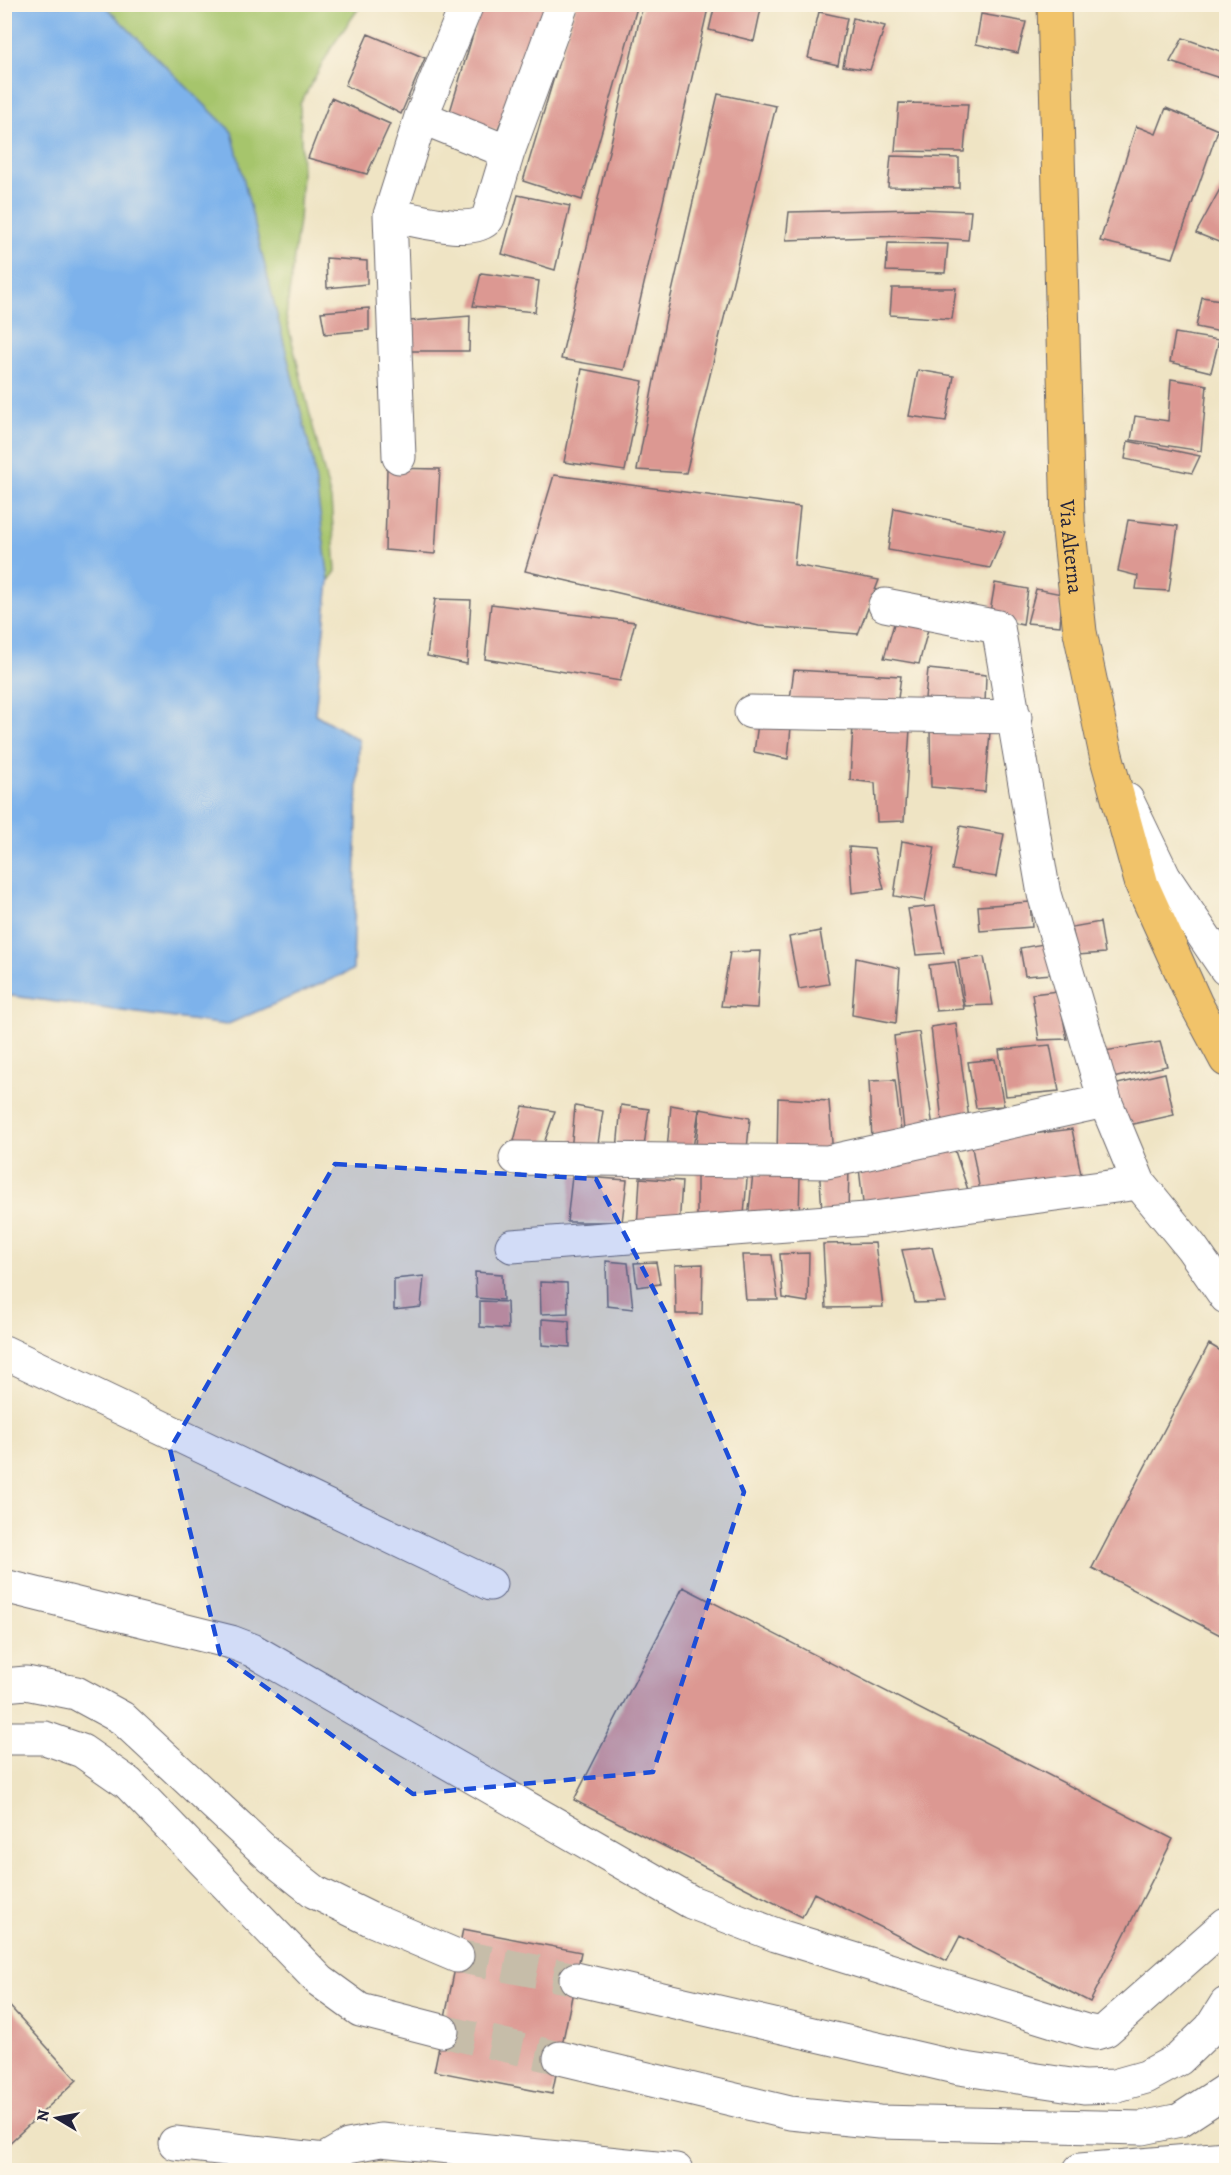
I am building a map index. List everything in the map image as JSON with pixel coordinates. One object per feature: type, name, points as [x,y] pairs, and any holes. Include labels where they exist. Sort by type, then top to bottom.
[{"type":"main road","name":"Via Alterna","points":[[1054,4],[1068,522],[1080,632],[1106,755],[1142,885],[1196,1004],[1227,1060]]},
{"type":"street","points":[[399,457],[390,214],[421,117],[468,4]]},
{"type":"street","points":[[390,214],[467,228],[483,225],[488,218],[508,152],[562,4]]},
{"type":"street","points":[[421,117],[508,152]]},
{"type":"street","points":[[885,605],[998,627],[1044,894],[1105,1101],[1139,1183],[1192,1248],[1227,1297]]},
{"type":"street","points":[[752,712],[1015,717]]},
{"type":"street","points":[[1106,755],[1164,877],[1227,969]]},
{"type":"street","points":[[516,1158],[827,1162],[1105,1101]]},
{"type":"street","points":[[512,1246],[866,1219],[1139,1183]]},
{"type":"street","points":[[4,1352],[490,1584]]},
{"type":"street","points":[[4,1586],[242,1646],[690,1902],[776,1935],[1086,2031],[1096,2033],[1106,2030],[1227,1924]]},
{"type":"street","points":[[4,1685],[26,1683],[76,1693],[122,1718],[271,1857],[315,1892],[457,1956]]},
{"type":"street","points":[[4,1738],[45,1738],[82,1751],[128,1783],[320,1981],[360,2010],[442,2031]]},
{"type":"street","points":[[576,1979],[960,2068],[1084,2087],[1114,2086],[1146,2077],[1179,2058],[1210,2028],[1227,2004]]},
{"type":"street","points":[[560,2058],[790,2113],[879,2122],[1142,2128],[1179,2120],[1227,2090]]},
{"type":"street","points":[[175,2143],[324,2165],[348,2146],[381,2140],[676,2170]]},
{"type":"street","points":[[1080,2170],[1227,2158]]},
{"type":"highlighted area","points":[[335,1164],[596,1179],[667,1315],[744,1492],[653,1772],[413,1794],[220,1654],[170,1449]]},
{"type":"green space","points":[[5,5],[361,5],[333,45],[300,104],[302,175],[299,220],[286,317],[331,500],[336,571],[329,581],[305,602]]},
{"type":"water","points":[[5,4],[104,5],[232,132],[313,461],[329,581],[315,714],[359,740],[353,970],[226,1025],[5,995]]},
{"type":"building","points":[[484,4],[552,4],[497,131],[449,115]]},
{"type":"building","points":[[576,4],[638,4],[582,200],[523,181]]},
{"type":"building","points":[[643,4],[709,4],[624,370],[561,359]]},
{"type":"building","points":[[715,4],[762,4],[754,41],[709,30]]},
{"type":"building","points":[[819,12],[847,18],[838,65],[808,58]]},
{"type":"building","points":[[981,14],[1026,22],[1018,53],[976,44]]},
{"type":"building","points":[[853,18],[885,26],[870,70],[843,66]]},
{"type":"building","points":[[368,34],[425,58],[401,114],[345,85]]},
{"type":"building","points":[[1183,38],[1226,53],[1226,80],[1170,62]]},
{"type":"building","points":[[718,94],[776,106],[686,473],[637,470],[665,322]]},
{"type":"building","points":[[331,98],[390,124],[367,174],[308,158]]},
{"type":"building","points":[[899,103],[968,104],[964,152],[895,151]]},
{"type":"building","points":[[1166,108],[1218,130],[1173,258],[1100,241],[1136,126],[1156,134]]},
{"type":"building","points":[[891,156],[959,158],[959,188],[888,187]]},
{"type":"building","points":[[1226,178],[1226,245],[1196,233]]},
{"type":"building","points":[[518,195],[570,206],[555,270],[502,254]]},
{"type":"building","points":[[917,209],[971,211],[968,240],[902,236],[786,240],[789,212]]},
{"type":"building","points":[[888,243],[948,244],[945,273],[886,271]]},
{"type":"building","points":[[326,258],[367,261],[367,284],[327,288]]},
{"type":"building","points":[[481,273],[539,281],[535,312],[473,306]]},
{"type":"building","points":[[892,288],[956,288],[952,319],[890,315]]},
{"type":"building","points":[[1202,297],[1226,301],[1226,333],[1196,327]]},
{"type":"building","points":[[369,308],[369,330],[325,334],[321,312]]},
{"type":"building","points":[[470,316],[469,351],[409,351],[410,321]]},
{"type":"building","points":[[1175,333],[1219,340],[1211,372],[1170,362]]},
{"type":"building","points":[[582,369],[643,381],[625,471],[564,462]]},
{"type":"building","points":[[918,370],[954,376],[946,421],[909,416]]},
{"type":"building","points":[[1171,379],[1207,385],[1201,451],[1131,440],[1135,416],[1168,421]]},
{"type":"building","points":[[1128,441],[1200,456],[1192,473],[1125,459]]},
{"type":"building","points":[[387,468],[440,469],[435,554],[385,550]]},
{"type":"building","points":[[554,475],[800,507],[794,565],[879,580],[858,634],[759,626],[525,571]]},
{"type":"building","points":[[894,508],[1005,532],[990,568],[888,550]]},
{"type":"building","points":[[1128,520],[1178,526],[1169,591],[1136,589],[1138,576],[1118,571]]},
{"type":"building","points":[[995,583],[1028,589],[1023,625],[989,618]]},
{"type":"building","points":[[1036,589],[1062,594],[1060,626],[1027,623]]},
{"type":"building","points":[[435,599],[471,600],[467,664],[427,656]]},
{"type":"building","points":[[491,604],[635,622],[620,681],[485,659]]},
{"type":"building","points":[[896,617],[930,622],[919,664],[884,658]]},
{"type":"building","points":[[928,669],[986,675],[985,705],[925,698]]},
{"type":"building","points":[[794,670],[901,676],[897,706],[790,699]]},
{"type":"building","points":[[758,724],[791,727],[788,759],[754,752]]},
{"type":"building","points":[[853,725],[910,729],[904,821],[877,822],[875,783],[850,780]]},
{"type":"building","points":[[930,728],[990,732],[985,792],[931,787]]},
{"type":"building","points":[[960,826],[1004,834],[996,877],[952,870]]},
{"type":"building","points":[[902,841],[935,847],[925,901],[894,896]]},
{"type":"building","points":[[849,847],[874,849],[884,889],[852,893]]},
{"type":"building","points":[[1030,902],[1032,927],[980,931],[978,906]]},
{"type":"building","points":[[935,906],[944,953],[916,955],[908,909]]},
{"type":"building","points":[[1100,922],[1105,953],[1077,955],[1072,927]]},
{"type":"building","points":[[820,931],[829,984],[799,989],[789,937]]},
{"type":"building","points":[[1049,943],[1053,974],[1025,976],[1020,948]]},
{"type":"building","points":[[761,951],[757,1008],[721,1006],[730,952]]},
{"type":"building","points":[[984,957],[993,1005],[965,1006],[958,960]]},
{"type":"building","points":[[856,958],[900,968],[896,1023],[852,1015]]},
{"type":"building","points":[[955,962],[964,1009],[936,1011],[929,965]]},
{"type":"building","points":[[1058,991],[1067,1039],[1039,1040],[1032,994]]},
{"type":"building","points":[[956,1023],[969,1119],[942,1121],[931,1027]]},
{"type":"building","points":[[919,1032],[933,1127],[904,1130],[894,1036]]},
{"type":"building","points":[[1160,1042],[1167,1066],[1108,1079],[1104,1051]]},
{"type":"building","points":[[1050,1045],[1059,1091],[1006,1096],[999,1050]]},
{"type":"building","points":[[995,1059],[1004,1106],[976,1108],[968,1062]]},
{"type":"building","points":[[1165,1073],[1174,1115],[1120,1127],[1109,1086]]},
{"type":"building","points":[[895,1080],[901,1131],[872,1139],[869,1081]]},
{"type":"building","points":[[778,1098],[829,1101],[833,1157],[777,1161]]},
{"type":"building","points":[[621,1105],[649,1109],[643,1154],[617,1150]]},
{"type":"building","points":[[671,1105],[699,1110],[692,1154],[667,1150]]},
{"type":"building","points":[[523,1106],[555,1111],[542,1149],[514,1141]]},
{"type":"building","points":[[575,1106],[603,1111],[596,1156],[571,1152]]},
{"type":"building","points":[[700,1109],[750,1118],[746,1159],[695,1154]]},
{"type":"building","points":[[1072,1129],[1083,1184],[981,1197],[971,1142]]},
{"type":"building","points":[[953,1145],[970,1196],[864,1212],[858,1159]]},
{"type":"building","points":[[697,1162],[748,1168],[743,1226],[697,1222]]},
{"type":"building","points":[[819,1165],[849,1165],[848,1215],[822,1211]]},
{"type":"building","points":[[753,1173],[800,1176],[799,1216],[748,1219]]},
{"type":"building","points":[[572,1176],[627,1180],[622,1222],[567,1222]]},
{"type":"building","points":[[640,1178],[682,1181],[679,1228],[637,1228]]},
{"type":"building","points":[[875,1243],[883,1307],[826,1308],[823,1244]]},
{"type":"building","points":[[932,1247],[946,1302],[915,1303],[902,1250]]},
{"type":"building","points":[[809,1253],[808,1302],[783,1298],[780,1254]]},
{"type":"building","points":[[742,1255],[772,1255],[778,1300],[746,1300]]},
{"type":"building","points":[[606,1261],[628,1263],[633,1309],[607,1306]]},
{"type":"building","points":[[656,1262],[660,1284],[637,1287],[634,1263]]},
{"type":"building","points":[[703,1264],[702,1314],[676,1314],[675,1265]]},
{"type":"building","points":[[475,1272],[502,1274],[503,1300],[476,1298]]},
{"type":"building","points":[[424,1276],[421,1307],[394,1310],[394,1279]]},
{"type":"building","points":[[540,1282],[567,1283],[568,1313],[541,1314]]},
{"type":"building","points":[[480,1301],[507,1302],[508,1329],[480,1327]]},
{"type":"building","points":[[542,1319],[569,1321],[570,1347],[542,1345]]},
{"type":"building","points":[[1209,1344],[1226,1354],[1226,1638],[1092,1568]]},
{"type":"building","points":[[683,1587],[1173,1839],[1090,2002],[960,1936],[947,1961],[814,1893],[802,1917],[574,1800]]},
{"type":"building","points":[[463,1929],[581,1952],[552,2094],[434,2071]]},
{"type":"building","points":[[4,2000],[77,2080],[4,2148]]},
{"type":"tunnel","points":[[457,1956],[576,1979]]},
{"type":"tunnel","points":[[442,2031],[560,2058]]}]
